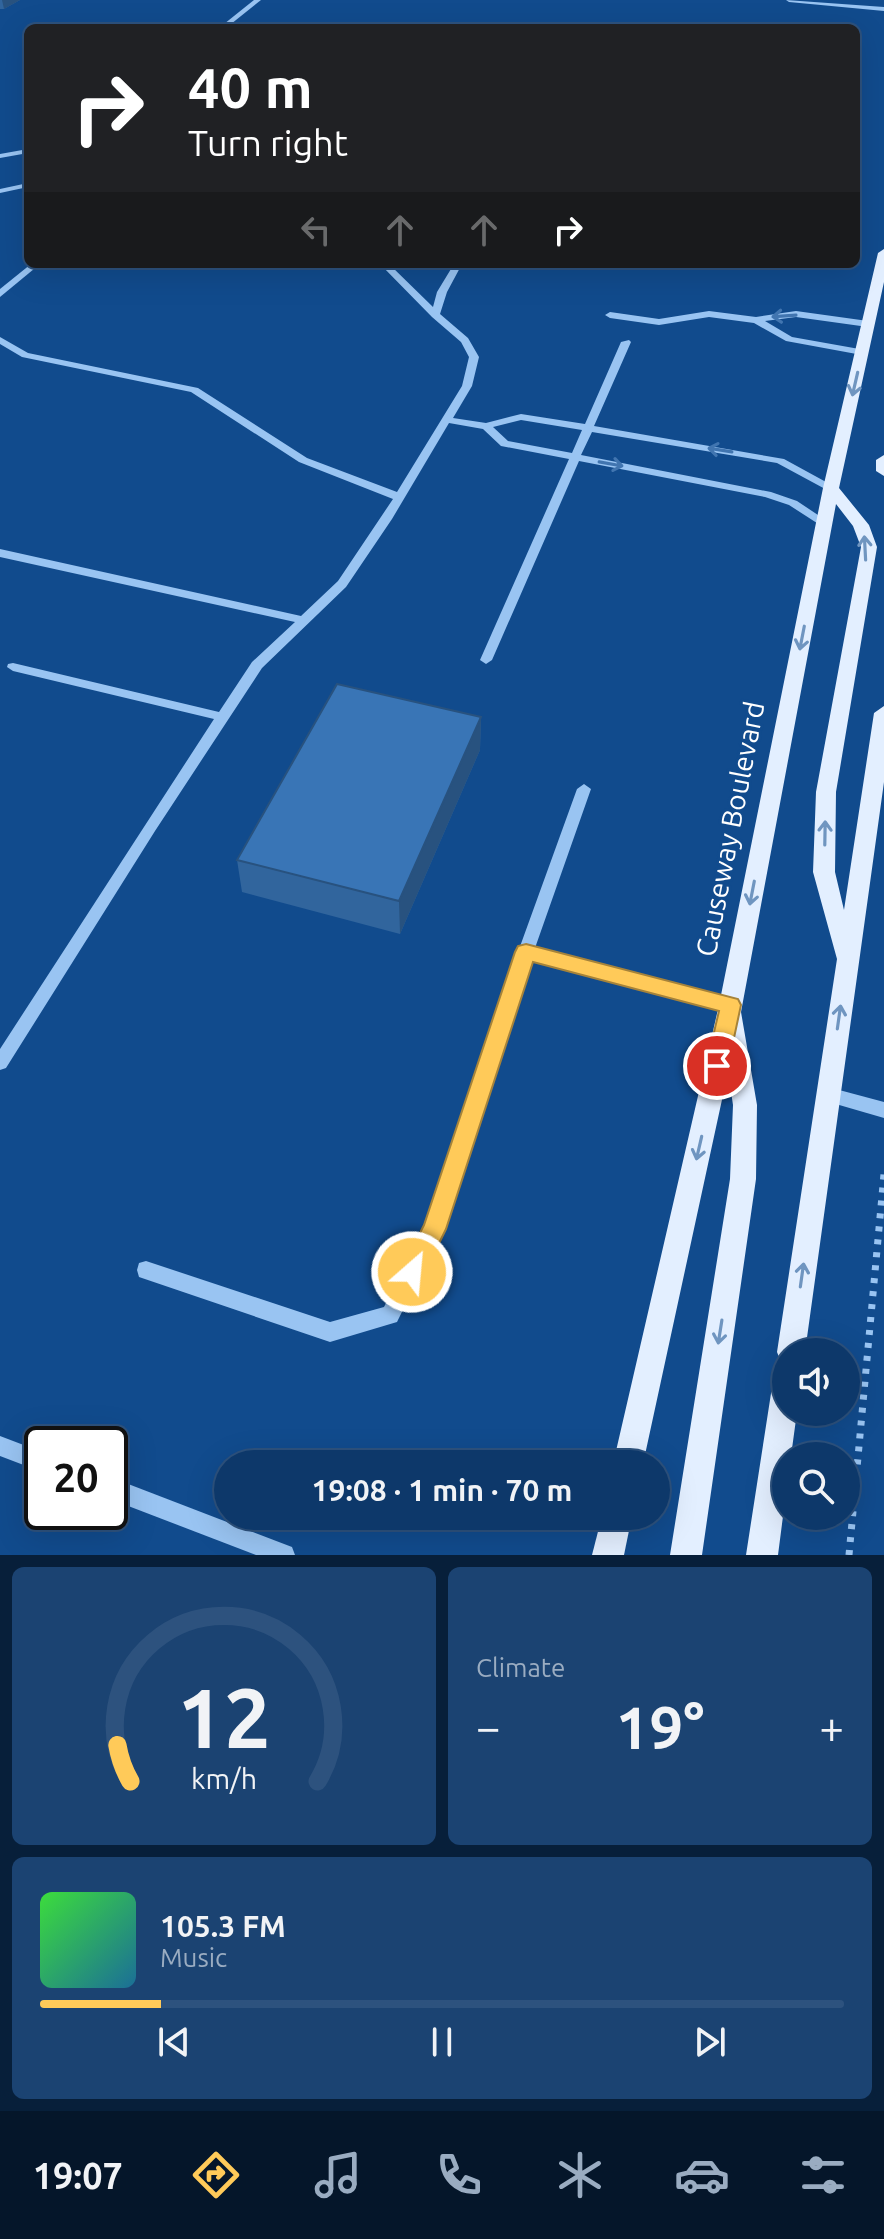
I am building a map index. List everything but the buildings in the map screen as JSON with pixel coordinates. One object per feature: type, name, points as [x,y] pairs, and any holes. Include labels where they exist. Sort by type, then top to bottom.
[{"type":"main road","name":"Causeway Boulevard","points":[[631,1450],[731,1005],[831,488],[884,253]]},
{"type":"main road","points":[[884,460],[884,471]]},
{"type":"main road","points":[[831,488],[861,525],[869,547],[826,792],[824,872],[847,964]]},
{"type":"main road","points":[[793,1338],[847,964],[880,766],[884,713]]},
{"type":"main road","points":[[686,1555],[743,1179],[745,1105],[731,1005]]},
{"type":"main road","points":[[762,1555],[780,1426]]},
{"type":"main road","points":[[608,1555],[614,1530]]},
{"type":"street","points":[[228,24],[258,0]]},
{"type":"street","points":[[789,0],[884,9]]},
{"type":"street","points":[[0,156],[24,152]]},
{"type":"street","points":[[0,191],[24,186]]},
{"type":"street","points":[[0,294],[31,268]]},
{"type":"street","points":[[0,1063],[257,665],[342,584],[467,386],[474,357],[465,340],[388,268]]},
{"type":"street","points":[[435,315],[442,292],[456,268]]},
{"type":"street","points":[[610,315],[659,322],[709,314],[756,320],[796,314],[868,324]]},
{"type":"street","points":[[756,320],[789,339],[862,352]]},
{"type":"street","points":[[0,340],[25,355],[194,390],[303,460],[399,497]]},
{"type":"street","points":[[486,660],[626,342]]},
{"type":"street","points":[[447,420],[486,426],[521,417],[757,456],[780,461],[831,488]]},
{"type":"street","points":[[486,426],[505,444],[767,494],[793,503],[824,523]]},
{"type":"street","points":[[0,553],[229,601],[303,620]]},
{"type":"street","points":[[13,667],[223,717]]},
{"type":"street","points":[[146,1270],[330,1332],[390,1315],[434,1229],[584,789]]},
{"type":"street","points":[[526,952],[731,1005]]},
{"type":"street","points":[[828,1095],[884,1110]]},
{"type":"street","points":[[0,1446],[24,1455]]},
{"type":"street","points":[[128,1495],[284,1555]]},
{"type":"path","points":[[849,1555],[884,1174]]},
{"type":"route","points":[[412,1272],[434,1229],[526,952],[731,1005],[717,1066]]}]
